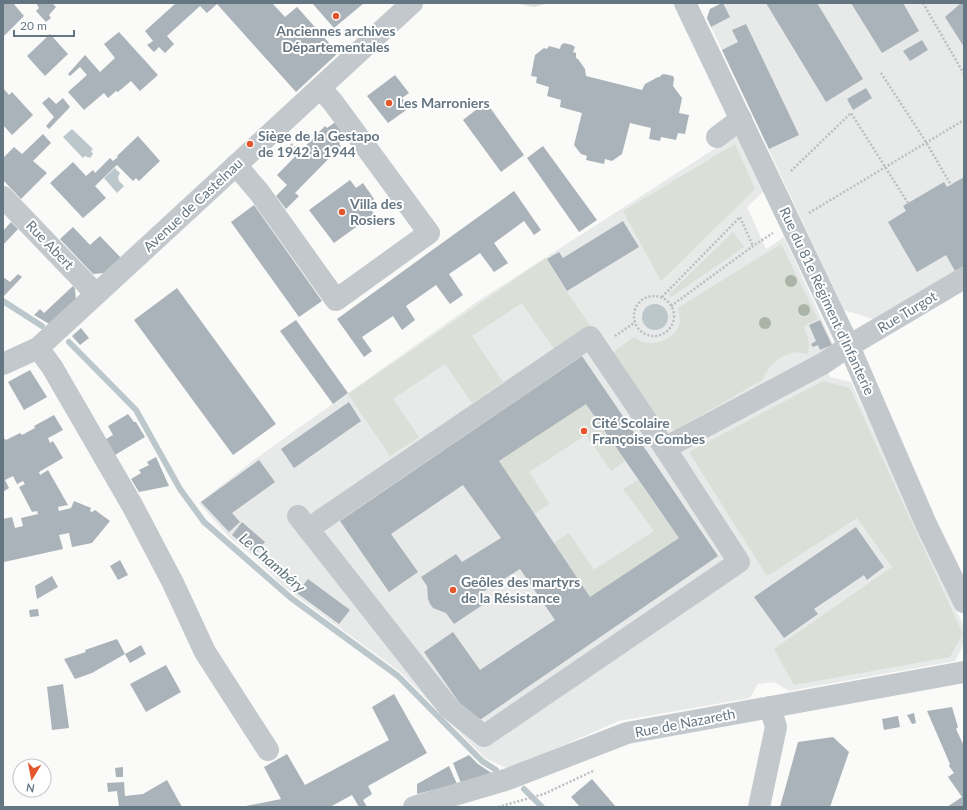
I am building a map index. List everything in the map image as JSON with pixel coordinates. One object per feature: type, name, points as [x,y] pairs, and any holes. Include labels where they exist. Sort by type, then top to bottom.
[{"type":"street","name":"Avenue de Castelnau","points":[[3,364],[38,348],[412,3]]},
{"type":"street","name":"Rue du 81e Régiment d'Infanterie","points":[[689,4],[741,119],[849,346],[926,524],[964,602]]},
{"type":"street","points":[[236,165],[259,192],[336,300],[429,234],[337,107],[320,88]]},
{"type":"street","points":[[717,137],[741,119]]},
{"type":"street","name":"Rue Abert","points":[[3,197],[96,294]]},
{"type":"street","name":"Rue Turgot","points":[[665,448],[824,363],[849,346],[964,278]]},
{"type":"street","points":[[590,337],[665,448],[739,562],[484,736],[449,708],[303,523],[590,337]]},
{"type":"street","points":[[38,348],[52,367],[132,505],[205,652],[268,750]]},
{"type":"street","name":"Rue de Nazareth","points":[[414,807],[508,779],[627,734],[964,672]]},
{"type":"street","points":[[759,807],[776,727],[770,707]]},
{"type":"path","points":[[923,3],[964,74]]},
{"type":"path","points":[[881,73],[926,142],[951,185]]},
{"type":"path","points":[[791,171],[851,113],[908,203]]},
{"type":"path","points":[[808,214],[885,166],[964,120]]},
{"type":"path","points":[[289,142],[299,152]]},
{"type":"path","points":[[662,297],[740,217],[753,246]]},
{"type":"path","points":[[672,306],[762,240]]},
{"type":"path","points":[[655,296],[662,297],[672,306],[674,319],[672,326],[662,335],[649,336],[643,333],[634,323],[634,310],[642,299],[655,296]]},
{"type":"path","points":[[498,807],[544,794]]},
{"type":"shaded area","points":[[515,3],[549,3],[534,7]]},
{"type":"shaded area","points":[[722,3],[964,3],[964,266],[873,319],[844,310],[707,18],[710,9]]},
{"type":"shaded area","points":[[72,129],[93,149],[91,151],[93,154],[90,158],[85,156],[83,158],[63,137]]},
{"type":"shaded area","name":"Cité Scolaire Françoise Combes","points":[[736,135],[763,192],[747,207],[766,249],[784,237],[834,346],[824,363],[830,377],[851,382],[964,627],[964,643],[955,661],[789,691],[774,682],[758,684],[750,698],[619,721],[509,769],[485,758],[400,672],[284,587],[253,556],[229,537],[199,503],[258,457],[475,303]]},
{"type":"shaded area","points":[[735,144],[755,189],[661,281],[623,211]]},
{"type":"shaded area","points":[[115,168],[120,173],[118,177],[119,181],[124,186],[117,193],[104,178]]},
{"type":"shaded area","points":[[733,232],[744,247],[671,297],[669,294]]},
{"type":"shaded area","points":[[781,244],[818,319],[804,326],[809,343],[808,354],[794,352],[781,357],[770,366],[762,380],[676,430],[663,427],[612,353],[634,337],[643,342],[649,343],[659,342],[669,338],[679,326],[680,321],[678,308]]},
{"type":"shaded area","points":[[546,258],[590,325],[554,349],[522,303],[472,336],[503,382],[472,403],[445,364],[393,399],[419,437],[390,456],[348,394]]},
{"type":"shaded area","points":[[655,304],[664,308],[668,317],[664,326],[655,330],[646,326],[642,317],[646,308]]},
{"type":"shaded area","points":[[823,381],[850,388],[963,634],[950,657],[794,685],[774,649],[892,567],[857,518],[767,576],[689,452]]},
{"type":"shaded area","points":[[586,404],[625,461],[611,471],[586,435],[529,472],[550,504],[534,514],[499,461]]},
{"type":"shaded area","points":[[638,480],[679,538],[590,597],[554,543],[569,533],[594,570],[654,531],[623,489]]},
{"type":"building","points":[[3,3],[13,3],[24,16],[3,37]]},
{"type":"building","points":[[36,3],[52,3],[56,7],[49,15],[51,18],[46,22],[36,11],[39,8]]},
{"type":"building","points":[[176,3],[272,3],[285,17],[297,7],[338,53],[296,92],[217,4],[207,13],[200,6],[167,36],[174,44],[165,53],[159,47],[154,52],[147,45],[153,41],[145,31]]},
{"type":"building","name":"Anciennes archives Départementales","points":[[312,3],[364,3],[334,28]]},
{"type":"building","points":[[722,3],[730,17],[711,27],[707,18],[710,9]]},
{"type":"building","points":[[766,3],[817,3],[863,79],[826,102]]},
{"type":"building","points":[[851,3],[903,3],[919,31],[882,53]]},
{"type":"building","points":[[961,3],[964,3],[964,47],[945,17]]},
{"type":"building","points":[[746,24],[799,135],[769,149],[722,50],[738,42],[732,30]]},
{"type":"building","points":[[119,32],[158,75],[140,91],[131,81],[108,98],[104,93],[84,110],[68,92],[87,75],[80,67],[70,76],[68,74],[85,55],[100,72],[115,58],[104,44]]},
{"type":"building","points":[[50,34],[68,54],[45,76],[27,56]]},
{"type":"building","points":[[922,40],[928,50],[910,61],[903,51]]},
{"type":"building","points":[[564,43],[575,47],[573,52],[576,53],[576,58],[585,69],[586,76],[642,90],[645,84],[660,77],[661,75],[664,74],[673,76],[673,86],[682,98],[679,113],[689,115],[685,134],[678,133],[676,140],[661,137],[660,141],[649,139],[651,128],[630,123],[622,154],[612,161],[605,159],[604,164],[586,160],[587,156],[581,154],[574,145],[582,113],[560,107],[561,100],[547,96],[549,87],[536,83],[537,77],[531,76],[535,55],[544,48],[547,49],[549,46],[560,49],[561,45]]},
{"type":"building","name":"Les Marroniers","points":[[395,75],[409,93],[402,98],[409,108],[388,123],[367,96]]},
{"type":"building","points":[[3,88],[9,95],[12,92],[33,115],[12,135],[3,125]]},
{"type":"building","points":[[866,88],[872,98],[853,110],[847,99]]},
{"type":"building","points":[[49,97],[56,104],[63,98],[70,107],[49,129],[46,126],[54,117],[42,103]]},
{"type":"building","points":[[486,102],[524,155],[501,172],[463,120]]},
{"type":"building","points":[[337,121],[348,137],[339,144],[341,146],[295,193],[299,196],[286,209],[276,196],[287,185],[277,175],[325,126],[327,128]]},
{"type":"building","points":[[43,134],[51,143],[33,161],[47,173],[21,199],[3,180],[3,158],[14,147],[22,154]]},
{"type":"building","points":[[138,136],[160,161],[139,181],[136,178],[133,181],[117,165],[95,186],[106,198],[83,218],[50,183],[73,162],[86,176],[93,170],[95,173],[110,158],[113,161],[118,157],[117,156]]},
{"type":"building","points":[[543,146],[597,220],[579,232],[527,158]]},
{"type":"building","points":[[964,177],[964,266],[955,271],[946,255],[917,272],[888,222],[906,211],[903,206],[944,182],[947,187]]},
{"type":"building","name":"Villa des Rosiers","points":[[350,180],[356,188],[363,183],[374,199],[368,205],[374,214],[334,243],[309,210]]},
{"type":"building","points":[[514,191],[541,230],[534,235],[524,221],[494,243],[508,263],[494,272],[480,253],[449,274],[463,295],[450,304],[436,285],[406,306],[415,320],[402,330],[393,316],[362,337],[372,351],[364,357],[337,319]]},
{"type":"building","points":[[254,205],[322,301],[299,317],[231,222]]},
{"type":"building","points":[[623,221],[639,247],[567,291],[547,259],[559,252],[563,258]]},
{"type":"building","points":[[11,222],[18,229],[3,245],[3,231]]},
{"type":"building","points":[[73,227],[90,245],[100,236],[121,258],[105,273],[93,274],[60,239]]},
{"type":"building","points":[[18,274],[22,277],[4,296],[3,277],[10,282]]},
{"type":"building","points":[[73,286],[75,289],[76,301],[51,325],[34,315],[40,309],[44,313]]},
{"type":"building","points":[[177,288],[276,424],[233,455],[134,320]]},
{"type":"building","points":[[296,320],[348,393],[333,404],[280,331]]},
{"type":"building","points":[[820,320],[832,345],[820,350],[818,345],[813,347],[811,344],[816,341],[809,325]]},
{"type":"building","points":[[81,328],[89,338],[80,345],[72,336]]},
{"type":"building","points":[[582,356],[718,556],[474,724],[424,652],[453,632],[480,670],[555,620],[520,569],[481,593],[487,602],[454,624],[446,613],[433,608],[430,604],[427,586],[421,577],[456,554],[462,562],[501,538],[463,485],[391,534],[418,572],[389,592],[340,521]],"holes":[[[586,404],[679,538],[590,597],[499,461]]]},
{"type":"building","points":[[30,370],[47,397],[24,410],[8,382]]},
{"type":"building","points":[[349,402],[361,421],[294,468],[281,449]]},
{"type":"building","points":[[128,414],[134,422],[136,422],[145,437],[115,455],[106,439],[113,435],[108,426]]},
{"type":"building","points":[[54,415],[63,430],[48,438],[50,443],[53,441],[63,458],[39,472],[40,475],[48,470],[68,505],[58,507],[59,511],[71,508],[74,501],[91,508],[90,511],[92,512],[95,510],[110,521],[92,543],[72,547],[69,533],[59,535],[63,549],[4,562],[3,519],[12,517],[15,528],[23,526],[21,518],[38,514],[37,511],[32,512],[19,487],[25,484],[23,481],[17,484],[13,476],[5,480],[9,488],[3,492],[3,439],[6,440],[20,433],[22,435],[35,428],[34,426]]},
{"type":"building","points":[[156,457],[169,486],[139,492],[131,479],[141,473],[139,470],[149,465],[147,462]]},
{"type":"building","points":[[259,460],[275,482],[232,513],[240,522],[229,532],[201,502]]},
{"type":"building","points":[[242,522],[265,542],[255,554],[232,535]]},
{"type":"building","points":[[856,527],[884,567],[867,580],[864,575],[814,609],[818,614],[784,638],[754,597]]},
{"type":"building","points":[[120,560],[128,575],[118,580],[110,566]]},
{"type":"building","points":[[52,576],[58,587],[37,599],[35,586]]},
{"type":"building","points":[[308,579],[350,610],[339,624],[297,593]]},
{"type":"building","points":[[38,609],[39,616],[30,617],[29,610]]},
{"type":"building","points":[[117,639],[125,654],[92,673],[75,679],[64,659],[86,652],[85,650]]},
{"type":"building","points":[[141,645],[146,654],[130,663],[125,654]]},
{"type":"building","points":[[166,665],[181,692],[146,712],[130,684]]},
{"type":"building","points":[[63,684],[69,728],[52,730],[47,687]]},
{"type":"building","points":[[394,694],[427,753],[368,786],[372,794],[363,800],[367,807],[359,807],[352,795],[330,807],[241,807],[281,799],[264,767],[287,754],[305,785],[389,740],[372,707]]},
{"type":"building","points":[[952,707],[958,727],[956,729],[964,746],[964,807],[947,807],[962,797],[948,777],[954,773],[949,766],[950,764],[927,711]]},
{"type":"building","points":[[914,713],[916,723],[912,724],[907,715]]},
{"type":"building","points":[[898,716],[900,727],[884,730],[882,719]]},
{"type":"building","points":[[833,737],[849,752],[830,807],[780,807],[798,742]]},
{"type":"building","points":[[469,755],[478,764],[493,774],[461,783],[453,763]]},
{"type":"building","points":[[449,766],[457,784],[417,794],[417,784]]},
{"type":"building","points":[[123,767],[123,777],[116,777],[115,768]]},
{"type":"building","points":[[592,779],[616,807],[580,807],[571,797]]},
{"type":"building","points":[[167,780],[182,807],[119,807],[117,791],[108,792],[107,783],[124,782],[125,796],[143,794]]},
{"type":"waterway","points":[[3,301],[42,326]]},
{"type":"waterway","name":"Le Chambéry","points":[[69,342],[136,410],[180,489],[204,522],[291,598],[398,676],[482,761],[496,770]]},
{"type":"waterway","name":"Le Chambéry","points":[[524,789],[542,807]]},
{"type":"place","name":"Anciennes archives Départementales","points":[[336,16]]},
{"type":"place","name":"Les Marroniers","points":[[389,103]]},
{"type":"place","name":"Siège de la Gestapo de 1942 à 1944","points":[[250,144]]},
{"type":"place","name":"Villa des Rosiers","points":[[342,212]]},
{"type":"place","name":"Cité Scolaire Françoise Combes","points":[[584,431]]},
{"type":"place","name":"Geôles des martyrs de la Résistance","points":[[453,590]]}]
